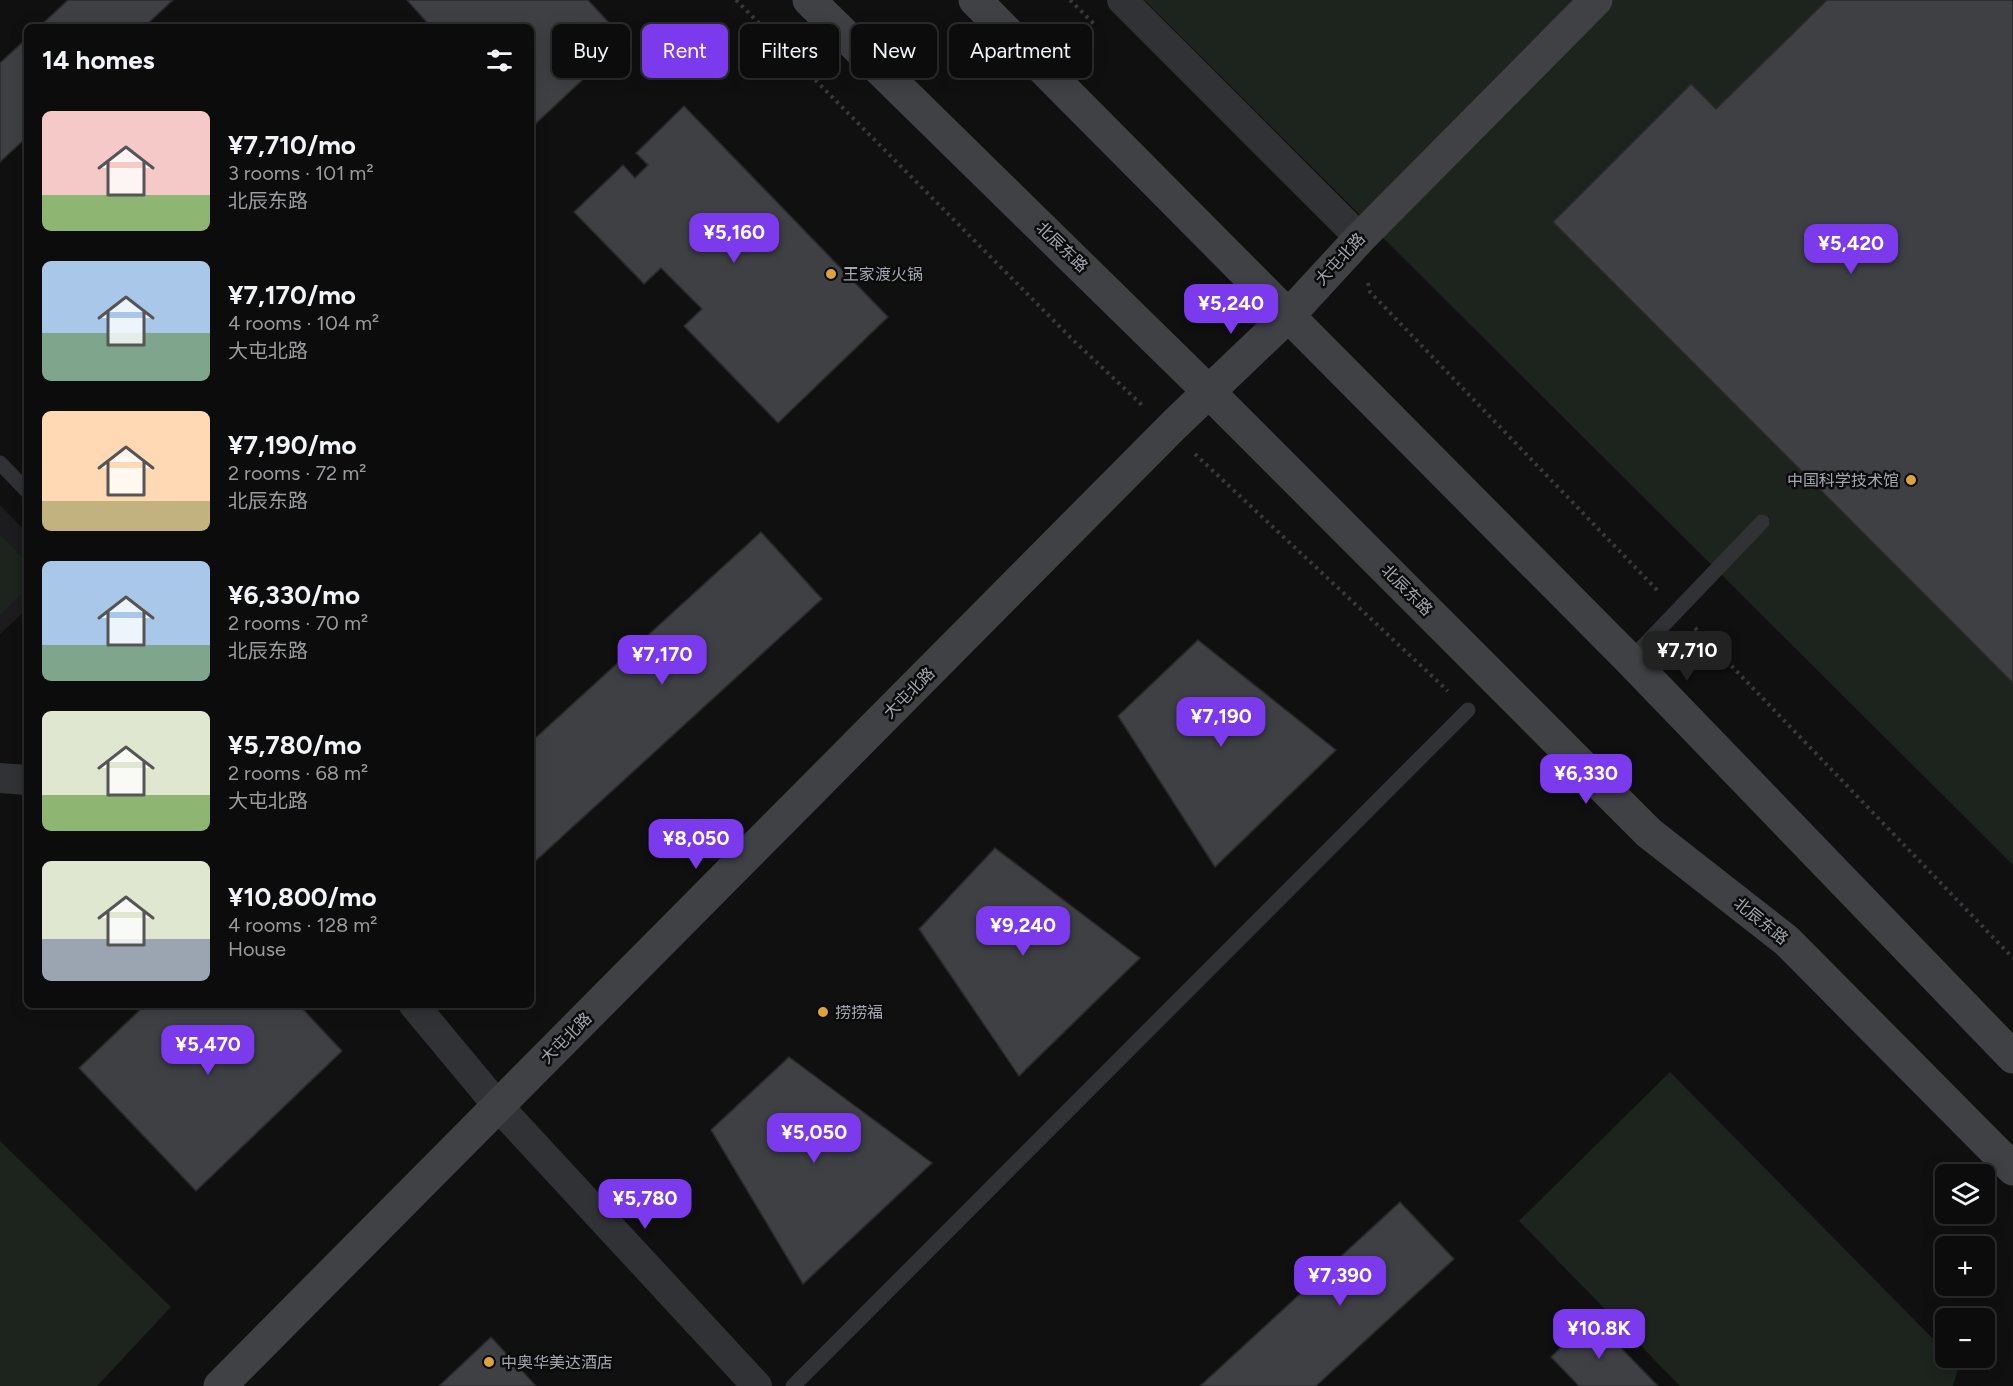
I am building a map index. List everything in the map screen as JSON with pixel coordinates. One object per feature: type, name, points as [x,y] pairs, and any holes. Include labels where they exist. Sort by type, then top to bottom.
[{"type":"main road","name":"北辰东路","points":[[809,0],[1208,391],[1649,833],[1787,941],[2013,1168]]},
{"type":"main road","points":[[975,0],[1630,660],[2013,1057]]},
{"type":"main road","name":"大屯北路","points":[[220,1386],[1208,391],[1289,315],[1360,238],[1596,0]]},
{"type":"street","points":[[1122,0],[1360,238]]},
{"type":"street","points":[[0,778],[24,780]]},
{"type":"street","points":[[416,1008],[498,1106],[758,1386]]},
{"type":"lane","points":[[0,463],[24,488]]},
{"type":"lane","points":[[1630,660],[1762,522]]},
{"type":"lane","points":[[794,1386],[1468,710]]},
{"type":"shaded area","points":[[1144,0],[2013,0],[2013,865]]},
{"type":"shaded area","points":[[0,505],[24,530],[24,612],[0,634]]},
{"type":"shaded area","points":[[0,534],[24,559],[24,591],[0,615]]},
{"type":"shaded area","points":[[1670,1072],[1935,1341],[1935,1368],[1958,1368],[1953,1386],[1680,1386],[1519,1221]]},
{"type":"shaded area","points":[[0,1141],[171,1307],[97,1386],[0,1386]]},
{"type":"building","points":[[68,0],[173,0],[147,24],[42,24]]},
{"type":"building","points":[[407,0],[588,0],[610,24],[552,24],[552,78],[584,78],[534,125],[534,24],[428,24]]},
{"type":"building","name":"中国科学技术馆","points":[[1827,0],[2013,0],[2013,683],[1553,222],[1691,84],[1716,109]]},
{"type":"building","points":[[24,41],[24,140],[0,162],[0,63]]},
{"type":"building","points":[[684,106],[888,317],[778,423],[684,326],[702,309],[661,268],[644,284],[574,212],[623,165],[635,178],[648,165],[636,153]]},
{"type":"building","points":[[761,532],[822,599],[534,862],[534,739]]},
{"type":"building","points":[[1198,640],[1336,750],[1215,867],[1118,716]]},
{"type":"building","points":[[995,848],[1140,958],[1019,1076],[919,929]]},
{"type":"building","points":[[142,1008],[302,1008],[342,1051],[196,1191],[79,1068]]},
{"type":"building","points":[[789,1057],[932,1163],[803,1284],[711,1130]]},
{"type":"building","points":[[1400,1202],[1454,1259],[1316,1386],[1200,1386]]},
{"type":"building","points":[[1592,1318],[1658,1386],[1579,1386],[1551,1357]]},
{"type":"building","name":"中奥华美达酒店","points":[[491,1337],[536,1386],[439,1386]]},
{"type":"place","name":"王家渡火锅","points":[[831,274]]},
{"type":"place","name":"中国科学技术馆","points":[[1911,480]]},
{"type":"place","name":"捞捞福","points":[[823,1012]]},
{"type":"place","name":"中奥华美达酒店","points":[[489,1362]]}]
